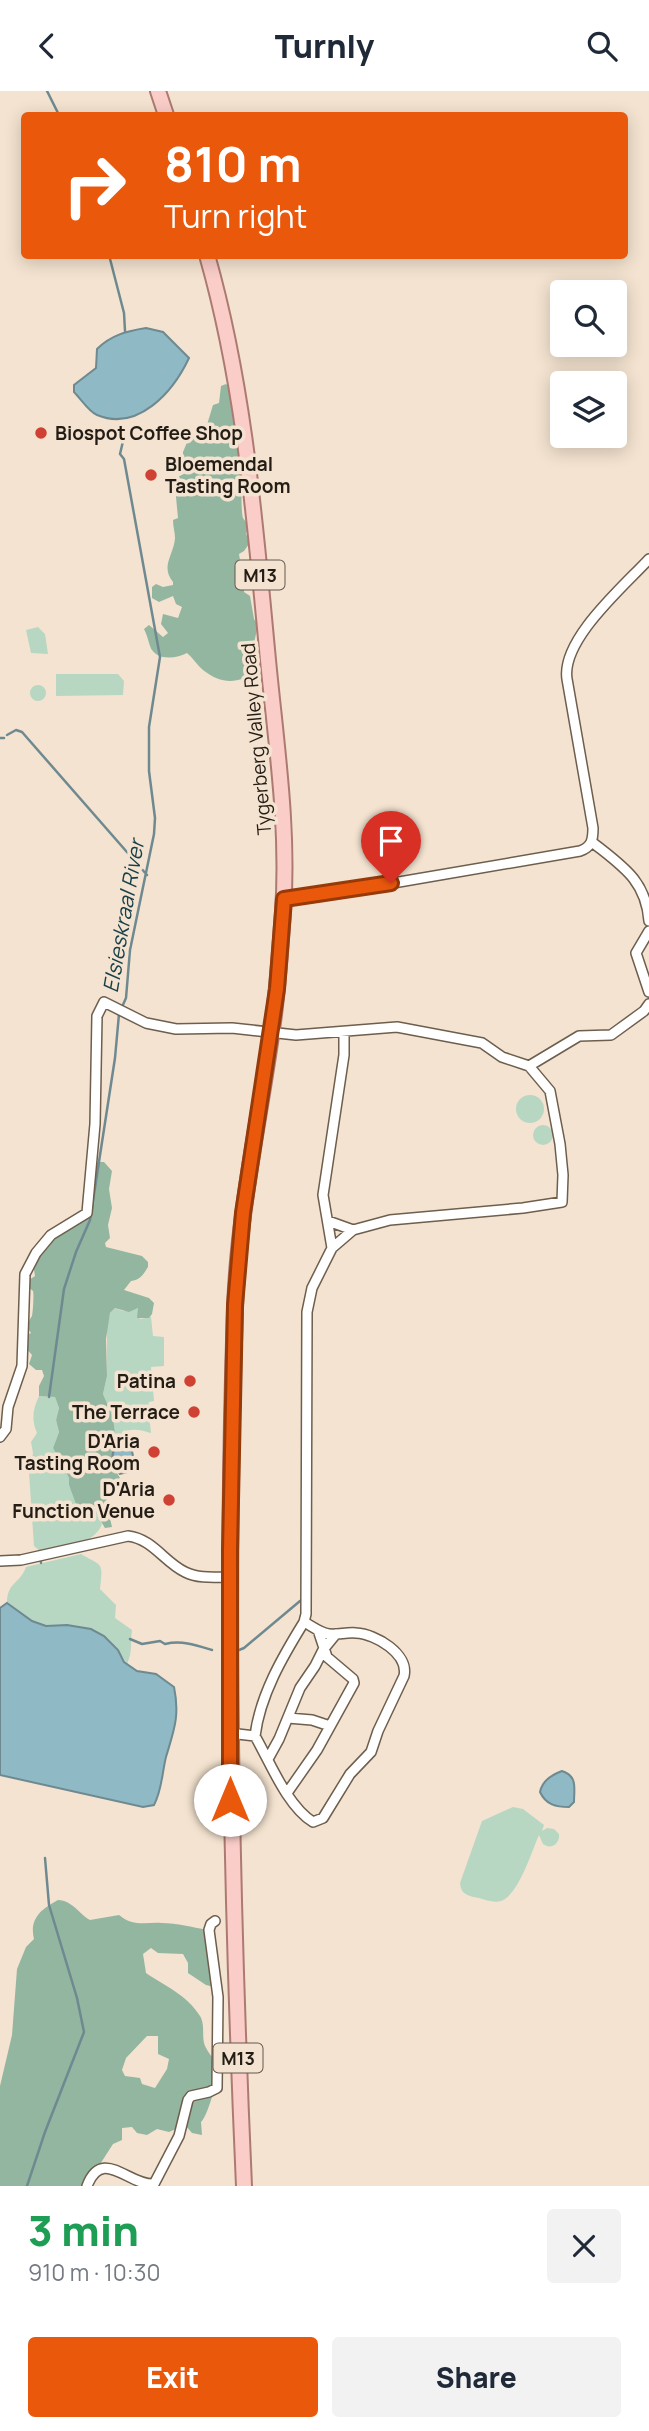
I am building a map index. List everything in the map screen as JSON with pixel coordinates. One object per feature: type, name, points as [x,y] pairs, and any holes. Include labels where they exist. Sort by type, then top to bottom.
[{"type":"main road","points":[[158,91],[165,112]]},
{"type":"main road","name":"Tygerberg Valley Road","points":[[208,259],[234,370],[250,479],[282,780],[284,899],[272,1032],[243,1213],[235,1305],[229,1733],[233,1952],[244,2186]]},
{"type":"street","points":[[284,899],[364,888],[586,849],[592,842],[593,828],[566,663],[582,632],[649,559]]},
{"type":"street","points":[[592,842],[632,875],[644,893],[649,921]]},
{"type":"street","points":[[649,932],[636,953],[649,992]]},
{"type":"street","points":[[0,1437],[6,1429],[8,1407],[22,1366],[25,1274],[36,1253],[51,1235],[88,1213],[96,1124],[97,1016],[104,1002],[146,1023],[176,1029],[232,1028],[296,1035],[397,1027],[482,1043],[502,1057],[529,1066],[548,1087],[552,1096],[562,1161],[562,1202],[390,1220],[353,1230],[332,1248],[312,1288],[307,1312],[306,1607],[304,1622],[262,1704],[255,1736],[297,1808],[310,1820],[317,1821],[323,1818],[350,1774],[371,1752],[377,1731],[405,1673],[401,1657],[378,1640],[357,1633],[336,1634],[318,1630],[304,1622]]},
{"type":"street","points":[[529,1066],[579,1036],[611,1035],[644,1011],[649,1004]]},
{"type":"street","points":[[332,1248],[323,1195],[344,1055],[344,1032]]},
{"type":"street","points":[[328,1221],[353,1230]]},
{"type":"street","points":[[0,1561],[29,1558],[125,1536],[134,1537],[154,1547],[186,1572],[200,1576],[230,1577]]},
{"type":"street","points":[[288,1793],[330,1727],[354,1681],[331,1662],[323,1650],[318,1630]]},
{"type":"street","points":[[268,1759],[300,1688],[336,1634]]},
{"type":"street","points":[[288,1718],[312,1720],[330,1727]]},
{"type":"street","points":[[229,1733],[255,1736]]},
{"type":"street","points":[[87,2186],[96,2172],[106,2169],[117,2171],[135,2183],[154,2184],[179,2136],[188,2100],[191,2096],[217,2088],[218,1997],[209,1930],[215,1921]]},
{"type":"green space","points":[[226,384],[231,389],[243,465],[242,515],[249,528],[246,533],[249,544],[239,554],[240,560],[253,568],[250,579],[244,583],[244,592],[250,596],[254,619],[258,625],[254,643],[258,649],[260,667],[246,677],[232,681],[210,675],[187,653],[177,657],[156,654],[144,629],[149,625],[163,637],[168,633],[161,624],[163,614],[178,618],[182,607],[176,604],[173,596],[159,602],[152,598],[152,587],[156,584],[163,587],[173,585],[168,566],[175,538],[173,520],[178,518],[178,477],[189,471],[183,466],[183,452],[188,440],[206,428],[213,405],[219,403],[221,386]]},
{"type":"green space","points":[[38,627],[45,634],[48,654],[31,653],[26,630]]},
{"type":"green space","points":[[56,674],[118,674],[124,681],[123,695],[56,696]]},
{"type":"green space","points":[[38,685],[44,687],[44,699],[38,701],[32,699],[30,693],[32,687]]},
{"type":"green space","points":[[530,1095],[540,1099],[544,1109],[540,1119],[530,1123],[520,1119],[516,1109],[520,1099]]},
{"type":"green space","points":[[543,1125],[550,1128],[553,1135],[550,1142],[543,1145],[536,1142],[533,1135],[536,1128]]},
{"type":"green space","points":[[96,1162],[104,1162],[112,1171],[109,1189],[112,1208],[108,1225],[110,1238],[105,1243],[106,1247],[142,1256],[148,1262],[143,1275],[131,1281],[124,1290],[149,1298],[154,1303],[149,1318],[137,1318],[138,1308],[129,1312],[115,1308],[110,1313],[106,1339],[107,1376],[103,1394],[113,1417],[116,1443],[114,1468],[120,1478],[111,1487],[112,1492],[106,1501],[112,1527],[105,1528],[96,1513],[85,1513],[76,1504],[69,1478],[53,1448],[59,1432],[56,1420],[59,1408],[55,1397],[39,1396],[39,1386],[44,1376],[42,1370],[36,1370],[29,1364],[32,1355],[25,1347],[26,1336],[31,1333],[28,1325],[32,1316],[33,1291],[28,1287],[29,1280],[35,1276],[33,1263],[61,1223],[84,1208],[85,1183]]},
{"type":"green space","points":[[115,1308],[123,1311],[139,1308],[140,1319],[151,1317],[153,1336],[164,1337],[164,1366],[151,1367],[154,1401],[149,1402],[148,1406],[151,1433],[130,1430],[124,1439],[114,1438],[113,1417],[103,1394],[107,1376],[107,1327],[110,1313]]},
{"type":"green space","points":[[39,1396],[55,1397],[59,1408],[56,1420],[59,1432],[53,1448],[69,1478],[69,1486],[96,1513],[102,1524],[92,1537],[84,1541],[40,1551],[34,1546],[29,1473],[33,1453],[31,1442],[37,1433],[34,1423],[35,1405]]},
{"type":"green space","points":[[81,1554],[100,1566],[100,1589],[116,1605],[115,1618],[132,1630],[127,1664],[118,1650],[67,1625],[46,1626],[33,1621],[7,1603],[11,1587],[26,1567]]},
{"type":"green space","points":[[513,1807],[523,1809],[544,1825],[542,1831],[547,1828],[554,1829],[559,1834],[558,1841],[552,1846],[546,1846],[539,1835],[519,1882],[501,1901],[472,1897],[462,1890],[460,1883],[482,1821]]},
{"type":"green space","points":[[58,1900],[68,1903],[90,1920],[119,1915],[135,1923],[173,1924],[207,1930],[214,1987],[188,1973],[188,1963],[183,1954],[158,1953],[151,1948],[143,1954],[146,1973],[182,1997],[200,2016],[204,2043],[217,2066],[216,2078],[210,2104],[201,2122],[202,2135],[192,2133],[185,2125],[169,2132],[157,2129],[147,2135],[137,2133],[132,2127],[122,2128],[122,2140],[113,2144],[86,2186],[0,2186],[0,2086],[12,2035],[17,1969],[26,1947],[34,1939],[35,1920]],"holes":[[[147,2036],[158,2036],[158,2054],[169,2059],[167,2069],[155,2088],[142,2084],[140,2078],[125,2076],[122,2070],[126,2058]]]},
{"type":"water","points":[[146,328],[163,332],[189,358],[182,371],[164,395],[140,413],[112,419],[97,415],[74,392],[74,385],[96,368],[97,349],[102,344],[120,334]]},
{"type":"water","points":[[126,1443],[131,1446],[134,1461],[128,1472],[120,1474],[112,1455],[116,1448]]},
{"type":"water","points":[[7,1603],[32,1621],[46,1626],[67,1625],[91,1629],[104,1636],[118,1650],[124,1662],[137,1671],[156,1674],[174,1687],[175,1723],[154,1805],[143,1807],[0,1775],[0,1608]]},
{"type":"water","points":[[562,1771],[571,1776],[574,1783],[574,1802],[569,1807],[552,1804],[545,1800],[540,1792],[548,1779]]},
{"type":"waterway","name":"Elsieskraal River","points":[[47,91],[58,112]]},
{"type":"waterway","name":"Elsieskraal River","points":[[110,259],[124,313],[125,331]]},
{"type":"waterway","name":"Elsieskraal River","points":[[122,1007],[126,998],[130,950],[154,834],[149,727],[160,657],[124,459],[120,454],[124,437]]},
{"type":"waterway","points":[[7,735],[16,730],[22,732],[147,875]]},
{"type":"waterway","name":"Elsieskraal River","points":[[49,1397],[64,1289],[90,1220],[115,1058],[119,1014]]},
{"type":"waterway","name":"Elsieskraal River","points":[[40,1551],[41,1563]]},
{"type":"waterway","points":[[239,1650],[304,1600]]},
{"type":"waterway","points":[[130,1639],[142,1644],[160,1641],[165,1644],[183,1643],[212,1650]]},
{"type":"waterway","name":"Elsieskraal River","points":[[27,2186],[84,2032],[77,1998],[49,1905],[45,1858]]},
{"type":"place","name":"Biospot Coffee Shop","points":[[41,433]]},
{"type":"place","name":"Bloemendal Tasting Room","points":[[151,475]]},
{"type":"place","name":"Patina","points":[[190,1381]]},
{"type":"place","name":"The Terrace","points":[[194,1412]]},
{"type":"place","name":"D'Aria Tasting Room","points":[[154,1452]]},
{"type":"place","name":"D'Aria Function Venue","points":[[169,1500]]},
{"type":"route","points":[[230,1800],[230,1550],[235,1305],[243,1213],[272,1032],[284,899],[391,883]]}]
